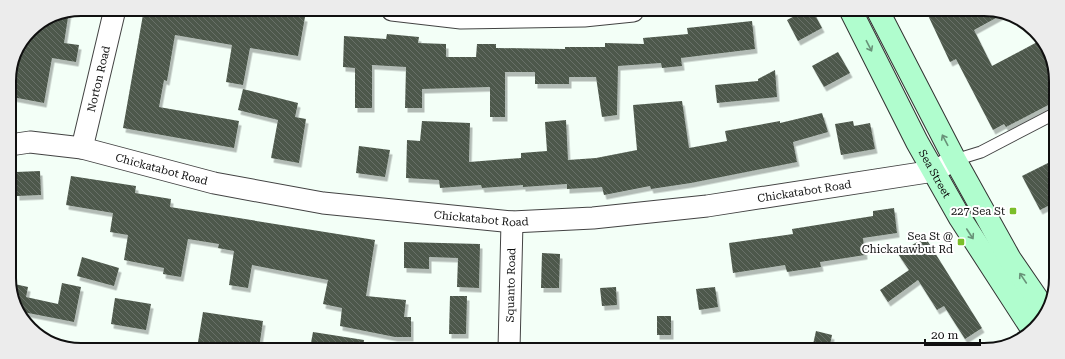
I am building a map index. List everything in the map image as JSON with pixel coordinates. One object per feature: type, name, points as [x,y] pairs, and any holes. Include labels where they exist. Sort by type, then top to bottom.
[{"type":"main road","name":"Sea Street","points":[[854,16],[961,221],[1029,325]]},
{"type":"main road","points":[[881,16],[955,160],[1010,259],[1042,306]]},
{"type":"street","name":"Norton Road","points":[[82,148],[113,16]]},
{"type":"street","points":[[444,16],[461,18],[584,16]]},
{"type":"street","name":"Chickatabot Road","points":[[16,144],[30,142],[82,148],[214,183],[323,203],[512,222],[593,218],[707,206],[934,171],[955,160]]},
{"type":"street","name":"Squanto Road","points":[[509,343],[512,222]]},
{"type":"lane","points":[[955,160],[981,152],[1049,117]]},
{"type":"building","points":[[143,16],[305,17],[298,56],[250,48],[243,85],[226,82],[232,45],[175,35],[167,81],[164,80],[159,107],[239,121],[234,148],[123,128]]},
{"type":"building","points":[[795,16],[816,16],[822,28],[798,41],[787,20]]},
{"type":"building","points":[[928,16],[984,16],[997,18],[974,30],[992,66],[1036,43],[1046,60],[1048,69],[1049,105],[1006,127],[1004,124],[993,130],[956,59],[950,62]]},
{"type":"building","points":[[68,17],[64,43],[79,45],[76,62],[52,58],[44,103],[16,98],[16,77],[18,64],[23,52],[38,32],[60,19]]},
{"type":"building","points":[[752,21],[755,49],[681,58],[682,66],[662,68],[661,63],[618,66],[617,115],[602,117],[596,77],[569,77],[569,84],[535,84],[535,72],[505,72],[505,117],[490,117],[490,87],[422,89],[422,108],[405,108],[406,67],[372,65],[372,108],[355,108],[355,68],[343,67],[344,36],[386,39],[387,34],[419,37],[418,43],[446,44],[446,57],[476,57],[477,44],[496,44],[496,48],[565,49],[565,47],[605,47],[605,43],[644,44],[643,38],[688,34],[687,28]]},
{"type":"building","points":[[838,52],[850,73],[824,87],[812,66]]},
{"type":"building","points":[[775,70],[777,97],[717,103],[715,85],[758,81],[758,79]]},
{"type":"building","points":[[243,89],[298,103],[295,117],[306,119],[299,163],[271,158],[278,120],[238,110]]},
{"type":"building","points":[[682,101],[689,148],[727,141],[725,131],[780,121],[780,123],[822,113],[828,132],[793,142],[797,162],[691,183],[651,189],[650,186],[604,195],[602,187],[567,189],[567,184],[482,188],[481,185],[440,188],[439,180],[406,178],[407,140],[420,141],[422,121],[470,123],[469,162],[521,158],[521,153],[547,151],[545,122],[566,120],[568,160],[596,158],[637,150],[633,105]]},
{"type":"building","points":[[853,121],[854,126],[870,123],[875,149],[841,155],[835,124]]},
{"type":"building","points":[[359,146],[390,150],[385,177],[356,173]]},
{"type":"building","points":[[1049,162],[1049,206],[1040,210],[1022,176]]},
{"type":"building","points":[[40,171],[41,195],[17,196],[16,172]]},
{"type":"building","points":[[71,176],[136,186],[135,193],[171,199],[170,207],[375,240],[366,296],[406,300],[404,317],[411,317],[411,337],[395,337],[340,326],[342,308],[323,304],[328,280],[252,265],[248,288],[229,285],[234,251],[218,248],[219,244],[188,239],[181,277],[163,274],[164,268],[124,260],[128,235],[110,232],[113,213],[66,205]]},
{"type":"building","points":[[894,208],[897,233],[863,238],[865,255],[820,262],[821,267],[787,272],[785,265],[733,273],[729,243],[793,234],[792,229],[873,216],[873,211]]},
{"type":"building","points":[[925,237],[982,328],[965,339],[944,306],[937,310],[918,280],[888,302],[880,290],[909,270],[898,254]]},
{"type":"building","points":[[404,242],[480,244],[479,288],[457,287],[458,258],[429,257],[429,269],[404,268]]},
{"type":"building","points":[[542,253],[560,254],[559,288],[541,288]]},
{"type":"building","points":[[82,257],[119,268],[114,286],[77,276]]},
{"type":"building","points":[[62,283],[81,287],[74,322],[26,313],[19,299],[17,284],[28,287],[26,297],[58,304]]},
{"type":"building","points":[[616,287],[617,305],[602,306],[600,288]]},
{"type":"building","points":[[715,287],[718,307],[699,310],[696,289]]},
{"type":"building","points":[[450,296],[467,296],[466,334],[449,334]]},
{"type":"building","points":[[115,298],[151,304],[146,330],[111,324]]},
{"type":"building","points":[[203,312],[263,321],[260,343],[198,343]]},
{"type":"building","points":[[657,316],[671,316],[671,335],[657,335]]},
{"type":"building","points":[[816,331],[832,335],[830,343],[813,343]]},
{"type":"building","points":[[313,332],[364,340],[364,343],[311,343]]},
{"type":"place","name":"227 Sea St","points":[[1013,211]]},
{"type":"place","name":"Sea St @ Chickatawbut Rd","points":[[961,242]]}]
